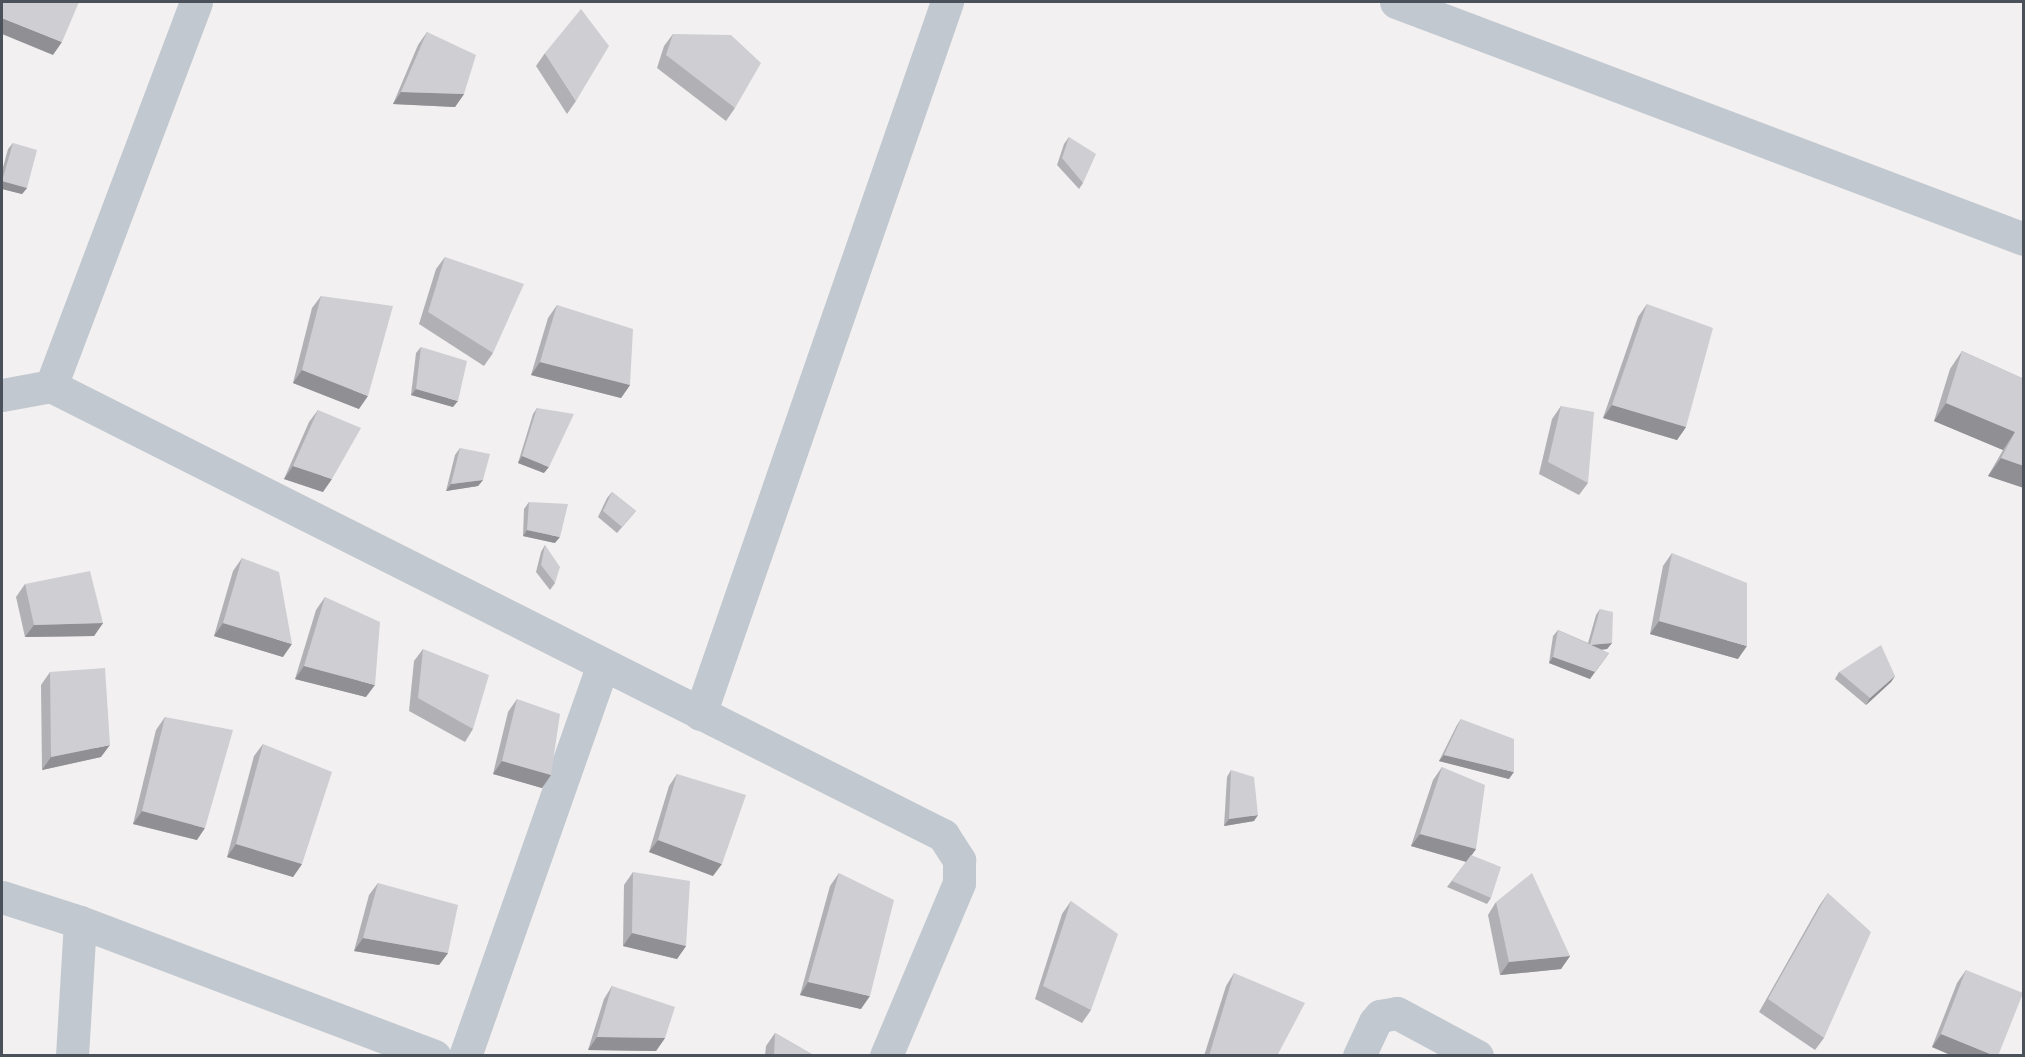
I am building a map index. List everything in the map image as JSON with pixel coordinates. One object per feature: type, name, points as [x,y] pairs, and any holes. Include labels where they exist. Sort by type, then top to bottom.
[{"type":"street","points":[[51,386],[196,2]]},
{"type":"street","points":[[700,714],[947,2]]},
{"type":"street","points":[[1396,2],[2024,239]]},
{"type":"street","points":[[2,395],[51,386],[602,666],[943,836],[952,845],[959,860],[959,883],[886,1056]]},
{"type":"street","points":[[465,1056],[602,666]]},
{"type":"street","points":[[2,897],[80,922],[434,1056]]},
{"type":"street","points":[[72,1056],[80,922]]},
{"type":"street","points":[[1359,1056],[1380,1016],[1397,1013],[1477,1056]]},
{"type":"building","points":[[2,2],[79,2],[62,42],[2,18]]},
{"type":"building","points":[[581,9],[609,46],[576,101],[545,53]]},
{"type":"building","points":[[427,32],[476,55],[464,94],[401,92]]},
{"type":"building","points":[[673,34],[731,35],[761,63],[735,108],[666,55]]},
{"type":"building","points":[[1069,137],[1096,154],[1083,183],[1062,158]]},
{"type":"building","points":[[13,143],[37,150],[27,188],[2,181]]},
{"type":"building","points":[[445,257],[524,284],[493,353],[428,312]]},
{"type":"building","points":[[321,296],[393,306],[368,396],[302,370]]},
{"type":"building","points":[[1647,304],[1713,328],[1686,427],[1612,405]]},
{"type":"building","points":[[557,305],[633,329],[630,385],[540,362]]},
{"type":"building","points":[[421,347],[467,361],[458,401],[416,389]]},
{"type":"building","points":[[1962,351],[2024,379],[2024,466],[2001,458],[2015,432],[1946,403]]},
{"type":"building","points":[[1561,406],[1594,412],[1588,483],[1548,462]]},
{"type":"building","points":[[537,408],[574,414],[549,467],[522,456]]},
{"type":"building","points":[[318,410],[361,428],[332,479],[293,466]]},
{"type":"building","points":[[460,448],[490,454],[483,480],[451,484]]},
{"type":"building","points":[[612,492],[636,511],[622,527],[603,511]]},
{"type":"building","points":[[529,502],[568,504],[560,537],[527,530]]},
{"type":"building","points":[[545,545],[560,567],[555,583],[541,565]]},
{"type":"building","points":[[1672,553],[1747,583],[1747,646],[1659,621]]},
{"type":"building","points":[[242,558],[279,572],[292,644],[223,623]]},
{"type":"building","points":[[90,571],[103,623],[34,625],[25,584]]},
{"type":"building","points":[[325,597],[380,622],[375,685],[304,666]]},
{"type":"building","points":[[1600,609],[1613,612],[1612,643],[1590,645]]},
{"type":"building","points":[[1558,630],[1609,653],[1595,672],[1553,657]]},
{"type":"building","points":[[1881,645],[1895,676],[1870,698],[1839,672]]},
{"type":"building","points":[[423,649],[489,675],[473,729],[418,698]]},
{"type":"building","points":[[105,668],[110,745],[51,757],[50,672]]},
{"type":"building","points":[[517,699],[560,714],[551,775],[502,761]]},
{"type":"building","points":[[165,717],[233,730],[205,828],[142,811]]},
{"type":"building","points":[[1461,719],[1514,739],[1514,772],[1444,755]]},
{"type":"building","points":[[263,744],[332,772],[302,864],[236,844]]},
{"type":"building","points":[[1442,767],[1485,785],[1476,849],[1420,834]]},
{"type":"building","points":[[1231,770],[1254,777],[1258,815],[1229,819]]},
{"type":"building","points":[[677,774],[746,795],[722,864],[658,840]]},
{"type":"building","points":[[1471,855],[1501,867],[1491,898],[1452,881]]},
{"type":"building","points":[[633,872],[690,881],[686,946],[632,933]]},
{"type":"building","points":[[839,873],[894,900],[870,996],[808,982]]},
{"type":"building","points":[[1532,873],[1570,956],[1509,962],[1496,902]]},
{"type":"building","points":[[378,883],[458,905],[448,953],[363,938]]},
{"type":"building","points":[[1828,893],[1871,932],[1824,1038],[1768,999]]},
{"type":"building","points":[[1071,901],[1118,934],[1091,1010],[1043,986]]},
{"type":"building","points":[[1966,970],[2023,993],[1998,1056],[1941,1034]]},
{"type":"building","points":[[1234,973],[1305,1003],[1277,1056],[1209,1056]]},
{"type":"building","points":[[612,986],[675,1007],[665,1038],[597,1037]]},
{"type":"building","points":[[775,1033],[815,1056],[774,1056]]}]
